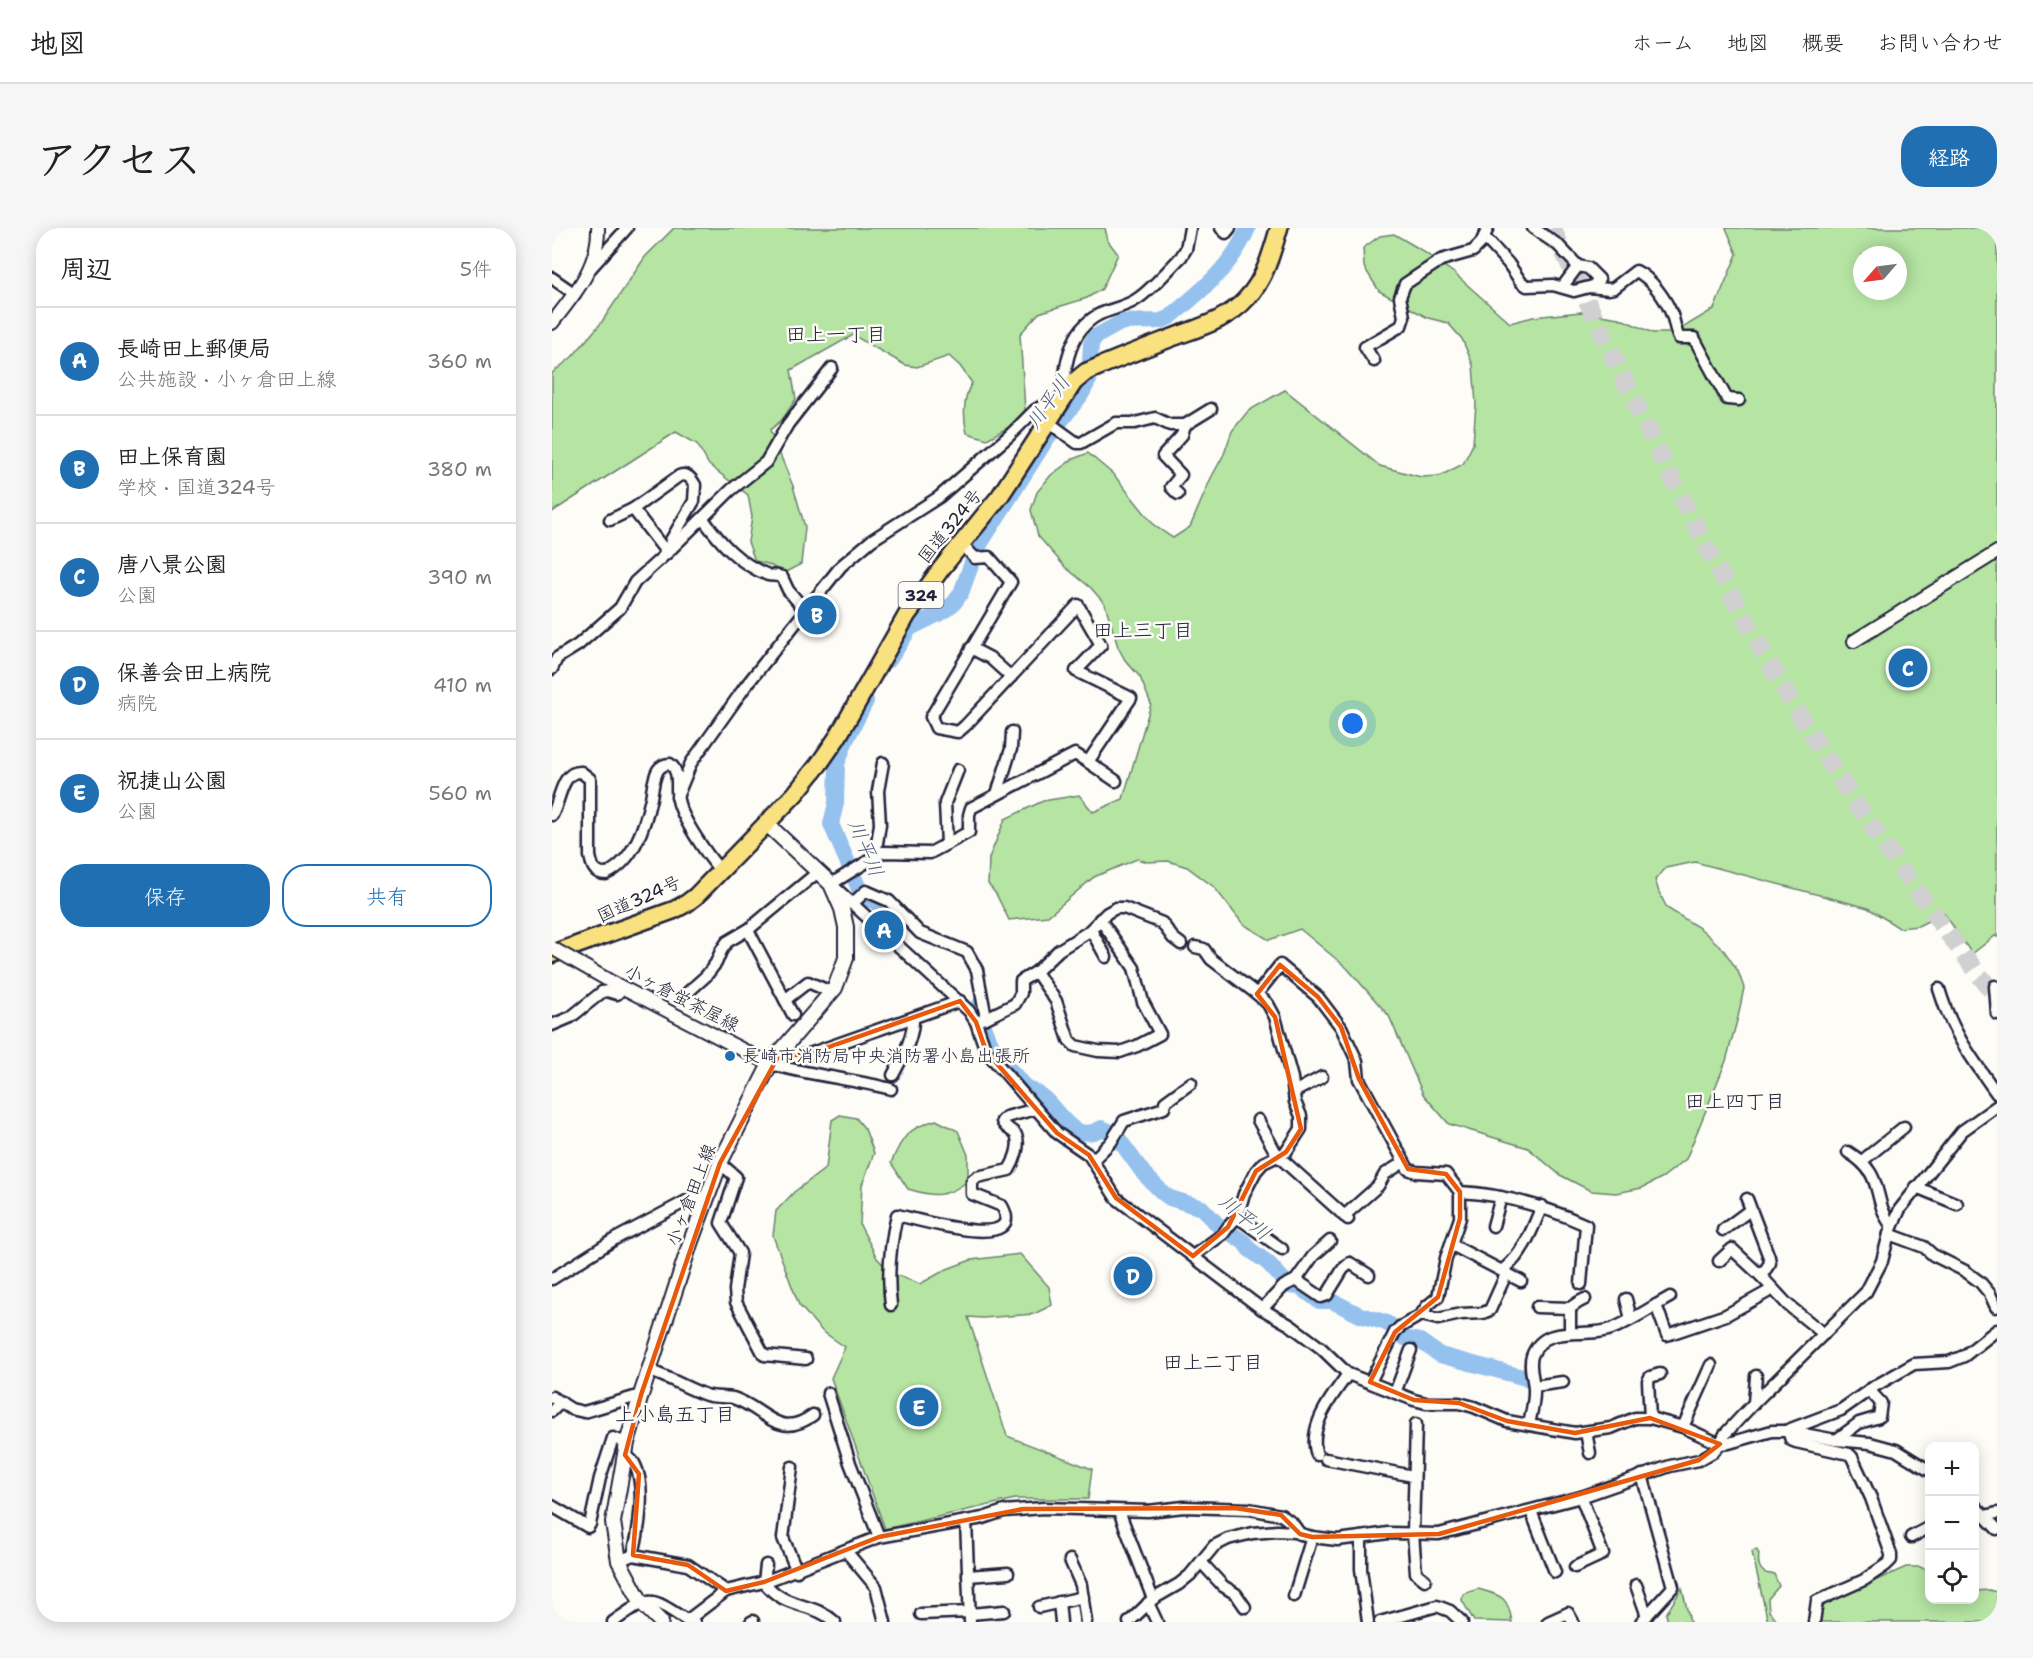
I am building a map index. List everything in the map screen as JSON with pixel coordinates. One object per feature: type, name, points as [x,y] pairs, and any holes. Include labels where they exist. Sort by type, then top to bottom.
[{"type":"highway","name":"国道324号","points":[[552,954],[625,929],[687,903],[767,824],[795,794],[829,751],[907,615],[1000,495],[1062,399],[1086,372],[1212,322],[1235,309],[1247,299],[1254,289],[1268,262],[1279,228]]},
{"type":"main road","name":"小ヶ倉田上線","points":[[661,1622],[641,1602],[619,1561],[613,1522],[626,1449],[641,1395],[706,1198],[720,1163],[775,1059],[835,988],[843,968],[847,945],[842,909],[831,884],[767,824]]},
{"type":"street","points":[[590,269],[598,228]]},
{"type":"street","points":[[552,323],[575,294],[590,269],[627,228]]},
{"type":"street","points":[[677,797],[691,763],[745,687],[841,566],[872,540],[939,497],[1035,410],[1051,401],[1062,399],[1066,366],[1072,346],[1082,327],[1099,315],[1137,299],[1181,257],[1186,249],[1190,228]]},
{"type":"street","points":[[1221,228],[1226,233],[1230,228]]},
{"type":"street","points":[[1533,228],[1558,246],[1578,266],[1588,268],[1599,279],[1592,287]]},
{"type":"street","points":[[1374,362],[1365,347],[1401,326],[1404,317],[1400,297],[1406,284],[1441,260],[1470,253],[1477,248],[1486,232],[1521,282],[1527,286],[1563,286],[1574,291],[1592,287],[1609,289],[1614,288],[1636,271],[1643,274],[1667,304],[1679,338],[1694,338],[1728,399],[1739,400]]},
{"type":"street","points":[[1563,286],[1578,266]]},
{"type":"street","points":[[552,278],[575,294]]},
{"type":"street","points":[[552,669],[556,658],[578,645],[620,608],[635,582],[731,490],[766,462],[788,424],[832,368]]},
{"type":"street","points":[[1048,422],[1077,443],[1081,443],[1116,423],[1135,423],[1155,418],[1170,425],[1185,425],[1211,409]]},
{"type":"street","points":[[1178,494],[1171,487],[1181,475],[1163,456],[1182,435],[1185,425]]},
{"type":"street","points":[[610,520],[633,508],[684,474],[692,480],[696,491],[694,501],[671,540],[668,552]]},
{"type":"street","points":[[633,508],[668,552]]},
{"type":"street","points":[[703,519],[719,541],[736,558],[770,576],[782,577],[788,590],[805,610]]},
{"type":"street","points":[[961,543],[975,558],[989,557],[1011,582],[931,717],[936,728],[958,732],[1078,605],[1101,645],[1076,671],[1131,698],[1088,762]]},
{"type":"street","points":[[1854,641],[1997,552]]},
{"type":"street","points":[[971,648],[990,658],[1011,677]]},
{"type":"street","points":[[997,794],[1011,749],[1012,732]]},
{"type":"street","points":[[981,1020],[831,884],[883,852],[930,853],[969,832],[971,808],[1075,754],[1116,781]]},
{"type":"street","points":[[875,856],[879,824],[878,791],[884,763]]},
{"type":"street","points":[[552,815],[567,778],[572,773],[581,772],[590,779],[590,856],[592,867],[606,874],[627,859],[646,818],[653,781],[659,768],[670,764],[675,769],[678,803],[707,855],[720,870]]},
{"type":"street","points":[[946,844],[945,803],[958,770]]},
{"type":"street","points":[[687,993],[711,970],[727,942],[748,930],[818,872]]},
{"type":"street","points":[[852,904],[866,891],[889,901],[920,933],[967,952],[976,970],[986,1051],[1057,1133],[1084,1151],[1093,1160],[1116,1198],[1262,1308],[1321,1348],[1348,1374],[1426,1403],[1459,1403],[1507,1421],[1575,1433],[1611,1428],[1635,1418],[1683,1427],[1720,1444],[1772,1431],[1788,1431],[1836,1440],[1870,1443],[1896,1450],[1925,1468]]},
{"type":"street","points":[[981,1020],[1015,1004],[1021,993],[1021,981],[1036,972],[1059,950],[1091,930],[1100,919],[1116,908],[1124,908],[1162,923],[1173,938],[1181,944]]},
{"type":"street","points":[[1036,972],[1056,1001],[1069,1040],[1075,1046],[1098,1051],[1120,1052],[1160,1034],[1143,1002],[1134,968],[1100,919]]},
{"type":"street","points":[[748,930],[793,1015]]},
{"type":"street","points":[[1091,930],[1106,957]]},
{"type":"street","points":[[1193,1256],[1226,1231],[1237,1217],[1244,1194],[1256,1171],[1263,1163],[1286,1152],[1301,1129],[1301,1116],[1295,1102],[1275,1017],[1268,1004],[1204,950],[1195,947]]},
{"type":"street","name":"小ヶ倉蛍茶屋線","points":[[552,948],[622,988],[775,1059]]},
{"type":"street","points":[[1257,994],[1280,965],[1318,997],[1341,1027],[1356,1061],[1359,1079],[1408,1169],[1416,1172],[1446,1174],[1460,1192],[1460,1218],[1446,1258],[1438,1297],[1427,1306],[1421,1315],[1397,1330],[1370,1382]]},
{"type":"street","points":[[785,1000],[808,982],[831,992]]},
{"type":"street","points":[[1995,986],[1997,1014]]},
{"type":"street","points":[[552,1025],[571,1017],[602,992],[617,994],[622,988]]},
{"type":"street","points":[[1939,989],[1946,1014],[1957,1036],[1997,1094]]},
{"type":"street","points":[[775,1059],[806,1055],[960,1001]]},
{"type":"street","points":[[893,1075],[914,1027],[913,1018]]},
{"type":"street","points":[[775,1059],[796,1071],[864,1082],[891,1089]]},
{"type":"street","points":[[1294,1092],[1322,1077]]},
{"type":"street","points":[[1093,1160],[1111,1142],[1124,1121],[1164,1108],[1165,1102],[1191,1083]]},
{"type":"street","points":[[1129,1622],[1151,1601],[1179,1584],[1201,1563],[1211,1549],[1227,1539],[1277,1531],[1337,1540],[1388,1533],[1439,1534],[1531,1512],[1670,1466],[1699,1460],[1713,1452],[1725,1434],[1754,1403],[1866,1292],[1882,1262],[1900,1209],[1962,1131],[1997,1106]]},
{"type":"street","points":[[891,1305],[888,1282],[891,1239],[897,1215],[960,1230],[993,1232],[1000,1228],[1004,1223],[1005,1215],[1002,1206],[972,1194],[972,1181],[977,1177],[1009,1170],[1017,1140],[1002,1121],[1006,1117],[1036,1109]]},
{"type":"street","points":[[1258,1120],[1277,1155],[1346,1218],[1378,1186],[1385,1174],[1404,1162]]},
{"type":"street","points":[[1862,1161],[1904,1127]]},
{"type":"street","points":[[1848,1152],[1862,1161],[1874,1179],[1881,1206],[1891,1230],[1965,1271],[1980,1282],[1990,1294],[1996,1307]]},
{"type":"street","points":[[720,1163],[736,1177],[721,1223],[740,1253],[735,1290],[736,1302],[764,1356],[806,1359]]},
{"type":"street","points":[[1916,1188],[1957,1204]]},
{"type":"street","points":[[1460,1192],[1501,1197],[1542,1206],[1586,1225],[1581,1284]]},
{"type":"street","points":[[1493,1226],[1501,1197]]},
{"type":"street","points":[[552,1279],[615,1239],[692,1198],[706,1198]]},
{"type":"street","points":[[1723,1230],[1749,1205],[1769,1257],[1770,1263],[1761,1276]]},
{"type":"street","points":[[1421,1315],[1438,1319],[1490,1310],[1505,1271],[1527,1242],[1542,1206]]},
{"type":"street","points":[[1237,1217],[1282,1249]]},
{"type":"street","points":[[1262,1308],[1330,1241]]},
{"type":"street","points":[[1452,1245],[1521,1281]]},
{"type":"street","points":[[1719,1261],[1732,1249],[1802,1318],[1817,1326],[1824,1334]]},
{"type":"street","points":[[1289,1283],[1321,1297],[1327,1296],[1343,1269],[1350,1263],[1369,1275]]},
{"type":"street","points":[[1656,1305],[1667,1335],[1726,1316],[1773,1289]]},
{"type":"street","points":[[1529,1425],[1534,1386],[1530,1371],[1531,1358],[1543,1341],[1553,1335],[1612,1329],[1670,1297]]},
{"type":"street","points":[[1537,1307],[1570,1308],[1585,1299]]},
{"type":"street","points":[[1626,1299],[1631,1319]]},
{"type":"street","points":[[1570,1308],[1570,1333]]},
{"type":"street","points":[[1788,1431],[1841,1410],[1869,1390],[1914,1364],[1949,1362],[1964,1356],[1997,1330]]},
{"type":"street","points":[[1395,1393],[1412,1356]]},
{"type":"street","points":[[1683,1427],[1712,1365]]},
{"type":"street","points":[[650,1371],[667,1376],[709,1396],[734,1398],[782,1424],[798,1424],[813,1415]]},
{"type":"street","points":[[1348,1374],[1320,1419],[1314,1443],[1322,1457],[1413,1476]]},
{"type":"street","points":[[1650,1419],[1648,1381],[1650,1377],[1660,1374]]},
{"type":"street","points":[[1754,1403],[1756,1376]]},
{"type":"street","points":[[1534,1386],[1563,1382]]},
{"type":"street","points":[[1836,1440],[1859,1423],[1879,1418],[1881,1403],[1869,1390]]},
{"type":"street","points":[[828,1393],[850,1463],[879,1537]]},
{"type":"street","points":[[552,1411],[556,1400],[578,1412],[584,1412],[641,1395]]},
{"type":"street","points":[[1416,1424],[1413,1533],[1416,1573],[1425,1580]]},
{"type":"street","points":[[1788,1431],[1791,1440],[1849,1454],[1852,1457],[1871,1498],[1891,1554],[1891,1560],[1878,1571],[1817,1602],[1814,1622]]},
{"type":"street","points":[[1586,1432],[1590,1454]]},
{"type":"street","points":[[552,1506],[588,1527],[591,1524],[600,1478],[613,1438],[626,1449],[639,1474],[638,1538],[633,1555]]},
{"type":"street","points":[[792,1467],[783,1538],[797,1571]]},
{"type":"street","points":[[1642,1475],[1673,1587],[1644,1619]]},
{"type":"street","points":[[1575,1567],[1602,1554],[1581,1497]]},
{"type":"street","points":[[613,1622],[641,1602],[658,1602],[686,1620],[692,1620],[726,1592],[797,1571],[879,1537],[966,1521],[1004,1511],[1023,1509],[1148,1511],[1184,1507],[1249,1509],[1281,1515],[1292,1523],[1300,1534]]},
{"type":"street","points":[[1979,1510],[1997,1529]]},
{"type":"street","points":[[1119,1511],[1157,1622]]},
{"type":"street","points":[[1531,1512],[1555,1572]]},
{"type":"street","points":[[1985,1516],[1997,1513]]},
{"type":"street","points":[[966,1521],[970,1616]]},
{"type":"street","points":[[1911,1538],[1925,1529]]},
{"type":"street","points":[[1294,1596],[1312,1537]]},
{"type":"street","points":[[1362,1537],[1361,1569],[1368,1622]]},
{"type":"street","points":[[846,1551],[876,1587],[885,1622]]},
{"type":"street","points":[[619,1561],[633,1555],[688,1565],[726,1592]]},
{"type":"street","points":[[1070,1560],[1081,1585],[1086,1622]]},
{"type":"street","points":[[1201,1563],[1223,1586],[1236,1594],[1245,1607]]},
{"type":"street","points":[[766,1564],[764,1582],[778,1597],[819,1611],[835,1622]]},
{"type":"street","points":[[968,1576],[1008,1573]]},
{"type":"street","points":[[1636,1585],[1644,1619]]},
{"type":"street","points":[[1039,1607],[1083,1597]]},
{"type":"street","points":[[1059,1602],[1061,1622]]},
{"type":"street","points":[[1380,1622],[1437,1606],[1450,1611],[1461,1622]]},
{"type":"street","points":[[921,1614],[944,1618],[1004,1611]]},
{"type":"street","points":[[1543,1621],[1568,1613],[1572,1622]]},
{"type":"highlighted area","points":[[1280,965],[1318,997],[1341,1027],[1359,1079],[1408,1169],[1446,1174],[1460,1192],[1460,1218],[1438,1297],[1395,1332],[1370,1382],[1414,1400],[1459,1403],[1507,1421],[1575,1433],[1650,1418],[1720,1444],[1699,1460],[1439,1534],[1312,1537],[1300,1534],[1281,1515],[1235,1508],[1023,1509],[879,1537],[764,1582],[726,1591],[688,1565],[633,1555],[639,1474],[625,1455],[641,1395],[720,1163],[779,1055],[806,1055],[960,1001],[976,1022],[986,1051],[1057,1133],[1089,1155],[1116,1198],[1193,1256],[1228,1227],[1256,1171],[1286,1152],[1301,1129],[1275,1017],[1257,994]]},
{"type":"green space","points":[[674,228],[1105,228],[1108,241],[1118,254],[1102,289],[1087,298],[1039,313],[1020,334],[1025,410],[1009,427],[987,439],[967,433],[965,407],[972,383],[960,366],[949,356],[917,367],[905,365],[853,335],[791,370],[796,399],[782,420],[770,430],[793,486],[805,527],[801,564],[784,573],[768,564],[755,561],[748,542],[752,517],[748,495],[709,465],[697,444],[676,432],[552,512],[552,373],[572,357],[601,323],[645,257]]},
{"type":"green space","points":[[1726,228],[1997,228],[1997,937],[1995,936],[1972,954],[1944,913],[1918,926],[1899,928],[1868,908],[1695,862],[1666,868],[1655,880],[1667,908],[1701,929],[1723,949],[1738,971],[1744,988],[1726,1061],[1686,1159],[1663,1177],[1642,1188],[1616,1193],[1591,1191],[1560,1175],[1528,1148],[1449,1124],[1423,1094],[1389,1016],[1347,968],[1300,929],[1269,940],[1243,924],[1214,887],[1187,867],[1168,861],[1147,862],[1137,859],[1094,877],[1048,916],[1009,920],[996,894],[988,884],[989,858],[1005,819],[1043,801],[1079,795],[1093,812],[1123,799],[1151,704],[1140,677],[1125,660],[1118,647],[1105,604],[1091,588],[1065,567],[1038,536],[1031,510],[1037,492],[1051,475],[1073,459],[1088,453],[1114,475],[1155,526],[1173,538],[1190,527],[1224,454],[1232,431],[1248,411],[1285,390],[1380,466],[1421,477],[1440,476],[1463,464],[1473,444],[1476,404],[1473,365],[1462,339],[1448,323],[1428,318],[1379,291],[1364,267],[1363,248],[1380,236],[1394,234],[1418,248],[1454,273],[1510,323],[1533,317],[1581,312],[1619,318],[1653,333],[1674,333],[1714,309],[1737,254]]},
{"type":"green space","points":[[840,1115],[856,1118],[865,1129],[874,1153],[862,1185],[860,1225],[877,1258],[891,1273],[920,1284],[947,1269],[971,1260],[1020,1254],[1049,1287],[1052,1305],[1034,1314],[968,1317],[1007,1436],[1092,1469],[1088,1499],[1015,1499],[885,1529],[831,1378],[845,1347],[822,1331],[799,1305],[773,1236],[776,1211],[794,1192],[826,1168],[832,1120]]},
{"type":"green space","points":[[936,1120],[958,1131],[968,1155],[968,1181],[953,1191],[925,1194],[908,1189],[891,1163],[899,1146],[912,1130]]},
{"type":"green space","points":[[1756,1549],[1761,1569],[1766,1573],[1774,1574],[1779,1586],[1768,1599],[1769,1611],[1778,1622],[1768,1622],[1752,1552]]},
{"type":"green space","points":[[1906,1567],[1920,1567],[1925,1569],[1925,1604],[1979,1604],[1979,1591],[1997,1592],[1997,1622],[1820,1622],[1825,1603]]},
{"type":"green space","points":[[1682,1588],[1690,1622],[1668,1622],[1666,1614]]},
{"type":"green space","points":[[1478,1589],[1503,1598],[1512,1622],[1474,1621],[1462,1600],[1463,1594]]},
{"type":"waterway","name":"川平川","points":[[889,660],[910,628],[944,611],[961,593],[977,549],[1046,440],[1081,395],[1089,380],[1091,344],[1095,337],[1122,322],[1161,321],[1170,317],[1215,277],[1233,255],[1248,228]]},
{"type":"waterway","name":"川平川","points":[[866,701],[846,740],[837,764],[836,803],[831,824],[860,891],[865,897],[890,909],[905,923]]},
{"type":"waterway","name":"川平川","points":[[980,1004],[983,1025],[991,1042],[1023,1085],[1039,1094],[1074,1129],[1091,1132],[1102,1128],[1113,1133],[1144,1174],[1163,1193],[1170,1198],[1202,1208],[1218,1225],[1244,1242],[1249,1249],[1268,1263],[1289,1286],[1300,1287],[1319,1301],[1332,1301],[1360,1315],[1384,1322],[1394,1327],[1405,1338],[1420,1341],[1440,1355],[1526,1378]]},
{"type":"tunnel","points":[[1552,228],[1647,427],[1747,624],[1842,783],[1929,907],[1997,998]]},
{"type":"place","name":"田上保育園","points":[[817,615]]},
{"type":"place","name":"唐八景公園","points":[[1908,668]]},
{"type":"place","name":"長崎田上郵便局","points":[[884,930]]},
{"type":"place","name":"長崎市消防局中央消防署小島出張所","points":[[730,1056]]},
{"type":"place","name":"保善会田上病院","points":[[1133,1276]]},
{"type":"place","name":"祝捷山公園","points":[[919,1407]]},
{"type":"district","name":"田上一丁目","points":[[836,334]]},
{"type":"district","name":"田上三丁目","points":[[1143,630]]},
{"type":"district","name":"田上四丁目","points":[[1735,1101]]},
{"type":"district","name":"田上二丁目","points":[[1213,1362]]},
{"type":"district","name":"上小島五丁目","points":[[675,1414]]}]
